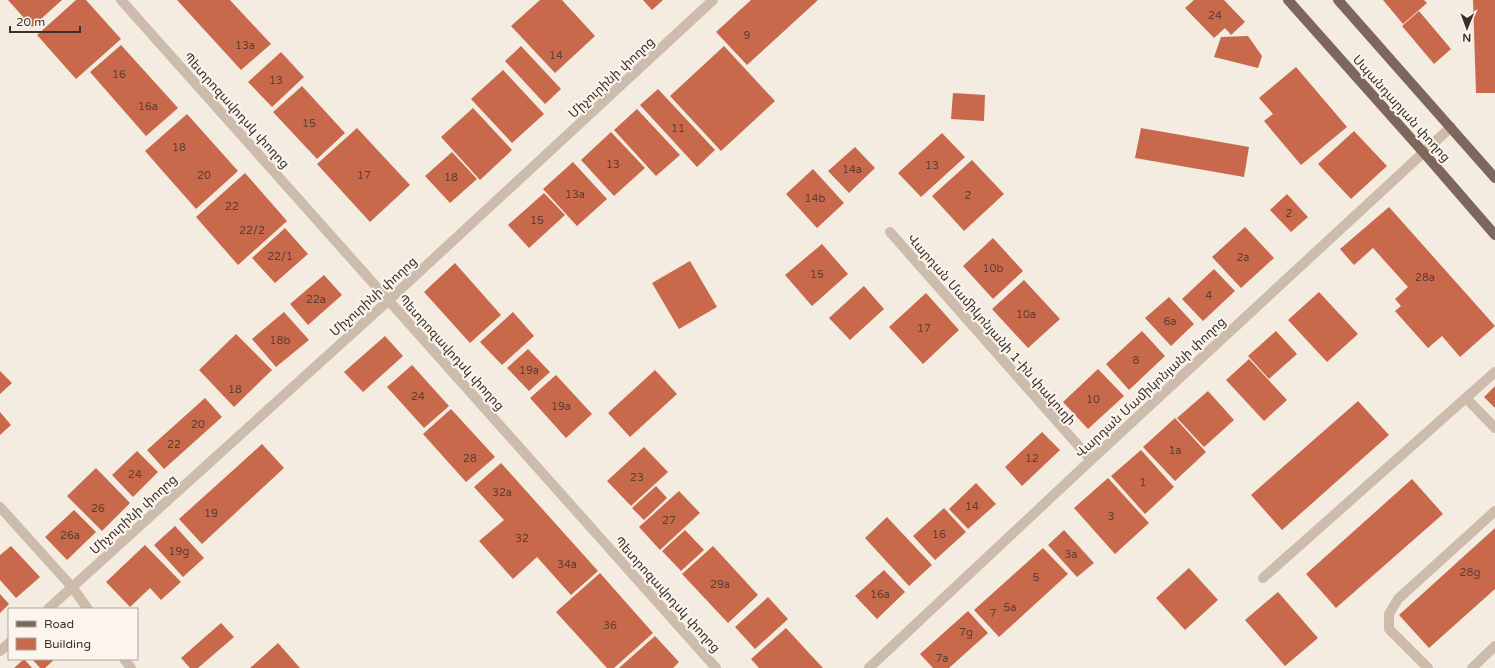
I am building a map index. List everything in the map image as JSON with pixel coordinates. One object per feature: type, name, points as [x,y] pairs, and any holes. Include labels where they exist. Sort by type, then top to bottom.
[{"type":"main road","name":"Սպանդարյան փողոց","points":[[1288,0],[1495,235]]},
{"type":"main road","name":"Սպանդարյան փողոց","points":[[1338,0],[1495,178]]},
{"type":"street","name":"Պետրոզավոդսկ փողոց","points":[[122,0],[716,668]]},
{"type":"street","name":"Միչուրինի փողոց","points":[[49,608],[389,300],[713,0]]},
{"type":"street","name":"Վարդան Մամիկոնյանի փողոց","points":[[869,668],[1091,460],[1451,127]]},
{"type":"street","name":"Վարդան Մամիկոնյանի 1-ին փակուղի","points":[[890,232],[1091,460]]},
{"type":"street","points":[[1263,578],[1495,372]]},
{"type":"street","points":[[1466,398],[1495,428]]},
{"type":"street","points":[[0,507],[72,587],[87,608]]},
{"type":"street","points":[[1428,668],[1389,629],[1389,614],[1398,599],[1495,511]]},
{"type":"street","points":[[0,651],[8,644]]},
{"type":"street","points":[[1472,668],[1495,646]]},
{"type":"street","points":[[125,660],[131,668]]},
{"type":"building","points":[[8,0],[62,0],[32,27]]},
{"type":"building","points":[[76,0],[86,0],[121,39],[76,79],[37,35]]},
{"type":"building","points":[[177,0],[230,0],[271,44],[241,70]]},
{"type":"building","points":[[540,0],[562,0],[595,36],[555,73],[511,26]]},
{"type":"building","points":[[643,0],[663,0],[652,10]]},
{"type":"building","points":[[751,0],[818,0],[747,65],[716,32]]},
{"type":"building","points":[[1194,0],[1224,0],[1245,22],[1231,35],[1225,28],[1214,38],[1185,8]]},
{"type":"building","points":[[1383,0],[1424,0],[1427,3],[1403,24]]},
{"type":"building","points":[[1473,0],[1495,0],[1495,93],[1476,93]]},
{"type":"building","points":[[1419,11],[1451,49],[1434,64],[1402,26]]},
{"type":"building","points":[[1248,36],[1262,56],[1258,68],[1214,57],[1221,37]]},
{"type":"building","points":[[121,45],[178,108],[146,136],[90,72]]},
{"type":"building","points":[[521,46],[561,89],[545,104],[505,61]]},
{"type":"building","points":[[724,46],[775,101],[721,151],[670,96]]},
{"type":"building","points":[[281,52],[304,77],[272,107],[248,82]]},
{"type":"building","points":[[1296,67],[1347,127],[1301,165],[1264,121],[1273,114],[1259,98]]},
{"type":"building","points":[[503,70],[544,114],[512,143],[471,99]]},
{"type":"building","points":[[302,86],[345,133],[317,159],[273,112]]},
{"type":"building","points":[[658,89],[715,150],[697,167],[640,105]]},
{"type":"building","points":[[953,93],[985,95],[984,121],[951,119]]},
{"type":"building","points":[[473,108],[512,150],[480,180],[441,137]]},
{"type":"building","points":[[637,109],[680,155],[656,176],[614,130]]},
{"type":"building","points":[[187,114],[238,171],[196,209],[145,151]]},
{"type":"building","points":[[357,128],[410,185],[370,222],[317,164]]},
{"type":"building","points":[[1141,128],[1249,147],[1244,177],[1135,158]]},
{"type":"building","points":[[1354,131],[1387,166],[1351,199],[1318,164]]},
{"type":"building","points":[[611,132],[645,168],[614,196],[581,160]]},
{"type":"building","points":[[942,133],[965,157],[921,197],[898,173]]},
{"type":"building","points":[[855,147],[875,168],[849,193],[828,171]]},
{"type":"building","points":[[452,152],[477,179],[450,203],[425,176]]},
{"type":"building","points":[[972,160],[1004,194],[964,231],[932,196]]},
{"type":"building","points":[[573,162],[607,199],[577,226],[543,189]]},
{"type":"building","points":[[813,169],[844,203],[817,228],[786,194]]},
{"type":"building","points":[[245,173],[287,221],[238,265],[196,217]]},
{"type":"building","points":[[544,193],[565,215],[529,248],[508,225]]},
{"type":"building","points":[[1287,194],[1308,217],[1291,232],[1270,210]]},
{"type":"building","points":[[1389,207],[1495,326],[1460,357],[1442,336],[1428,348],[1395,311],[1401,306],[1395,299],[1408,287],[1373,248],[1354,265],[1340,249]]},
{"type":"building","points":[[1245,227],[1274,258],[1241,288],[1212,257]]},
{"type":"building","points":[[285,228],[308,254],[275,283],[252,258]]},
{"type":"building","points":[[993,238],[1023,271],[993,299],[963,266]]},
{"type":"building","points":[[822,244],[848,274],[812,306],[785,275]]},
{"type":"building","points":[[690,261],[717,307],[679,329],[652,283]]},
{"type":"building","points":[[455,263],[501,315],[470,343],[424,292]]},
{"type":"building","points":[[1214,269],[1235,291],[1203,321],[1182,299]]},
{"type":"building","points":[[324,275],[342,295],[308,325],[290,304]]},
{"type":"building","points":[[1024,280],[1060,319],[1028,348],[992,309]]},
{"type":"building","points":[[864,286],[884,309],[850,340],[829,318]]},
{"type":"building","points":[[1319,292],[1358,334],[1327,362],[1288,320]]},
{"type":"building","points":[[926,293],[959,330],[923,364],[889,327]]},
{"type":"building","points":[[1169,297],[1194,324],[1171,346],[1145,318]]},
{"type":"building","points":[[284,312],[309,340],[276,367],[252,339]]},
{"type":"building","points":[[513,312],[534,336],[502,365],[480,342]]},
{"type":"building","points":[[1142,331],[1165,356],[1129,390],[1106,364]]},
{"type":"building","points":[[1276,331],[1297,354],[1269,379],[1248,356]]},
{"type":"building","points":[[236,334],[272,370],[234,407],[199,370]]},
{"type":"building","points":[[385,336],[403,356],[363,392],[344,372]]},
{"type":"building","points":[[528,349],[550,372],[529,391],[507,368]]},
{"type":"building","points":[[1249,359],[1287,400],[1264,421],[1226,380]]},
{"type":"building","points":[[412,365],[449,406],[424,428],[387,387]]},
{"type":"building","points":[[1098,369],[1124,396],[1088,429],[1063,402]]},
{"type":"building","points":[[655,370],[677,394],[630,437],[608,413]]},
{"type":"building","points":[[0,371],[12,383],[0,394]]},
{"type":"building","points":[[556,375],[592,414],[566,438],[530,398]]},
{"type":"building","points":[[1495,386],[1495,408],[1484,397]]},
{"type":"building","points":[[1208,391],[1234,420],[1204,447],[1177,418]]},
{"type":"building","points":[[205,398],[222,417],[164,469],[147,450]]},
{"type":"building","points":[[1358,401],[1389,435],[1282,530],[1251,495]]},
{"type":"building","points":[[451,409],[495,457],[466,482],[423,434]]},
{"type":"building","points":[[0,412],[11,425],[0,435]]},
{"type":"building","points":[[1175,418],[1206,452],[1175,481],[1143,447]]},
{"type":"building","points":[[1042,432],[1060,450],[1022,486],[1005,467]]},
{"type":"building","points":[[262,444],[284,468],[202,544],[179,519]]},
{"type":"building","points":[[644,447],[668,472],[631,506],[607,481]]},
{"type":"building","points":[[1141,450],[1174,487],[1145,514],[1111,476]]},
{"type":"building","points":[[137,451],[158,472],[133,497],[112,475]]},
{"type":"building","points":[[501,463],[598,571],[571,595],[537,557],[513,579],[479,541],[504,520],[474,487]]},
{"type":"building","points":[[96,468],[130,503],[102,531],[67,496]]},
{"type":"building","points":[[1108,478],[1149,523],[1115,554],[1074,508]]},
{"type":"building","points":[[1412,479],[1443,514],[1336,608],[1306,574]]},
{"type":"building","points":[[976,483],[996,504],[968,529],[949,509]]},
{"type":"building","points":[[656,486],[667,498],[644,520],[632,508]]},
{"type":"building","points":[[679,491],[700,513],[660,550],[639,527]]},
{"type":"building","points":[[944,508],[966,532],[935,560],[913,536]]},
{"type":"building","points":[[74,510],[96,532],[67,560],[45,537]]},
{"type":"building","points":[[887,517],[932,565],[909,586],[865,538]]},
{"type":"building","points":[[175,526],[204,558],[183,577],[154,545]]},
{"type":"building","points":[[1495,528],[1495,589],[1429,648],[1399,615]]},
{"type":"building","points":[[685,530],[704,550],[681,571],[662,551]]},
{"type":"building","points":[[1064,530],[1094,563],[1077,577],[1048,545]]},
{"type":"building","points":[[145,545],[181,582],[161,600],[150,588],[130,607],[106,582]]},
{"type":"building","points":[[11,546],[40,577],[16,598],[0,580],[0,555]]},
{"type":"building","points":[[713,546],[758,595],[728,623],[682,574]]},
{"type":"building","points":[[1043,548],[1068,574],[999,637],[974,610]]},
{"type":"building","points":[[1189,568],[1218,600],[1185,630],[1156,598]]},
{"type":"building","points":[[884,570],[905,592],[877,619],[855,596]]},
{"type":"building","points":[[600,573],[653,633],[614,668],[607,668],[556,612]]},
{"type":"building","points":[[1278,592],[1318,638],[1285,666],[1245,620]]},
{"type":"building","points":[[0,594],[9,604],[0,613]]},
{"type":"building","points":[[768,597],[788,619],[755,649],[735,627]]},
{"type":"building","points":[[968,611],[988,633],[949,668],[933,668],[920,654]]},
{"type":"building","points":[[221,623],[234,637],[198,668],[190,668],[181,658]]},
{"type":"building","points":[[786,628],[823,668],[759,668],[751,659]]},
{"type":"building","points":[[655,636],[679,662],[673,668],[619,668]]},
{"type":"building","points":[[278,643],[300,668],[250,668]]},
{"type":"building","points":[[25,660],[32,668],[14,668]]},
{"type":"building","points":[[33,660],[54,660],[45,668],[40,668]]}]
